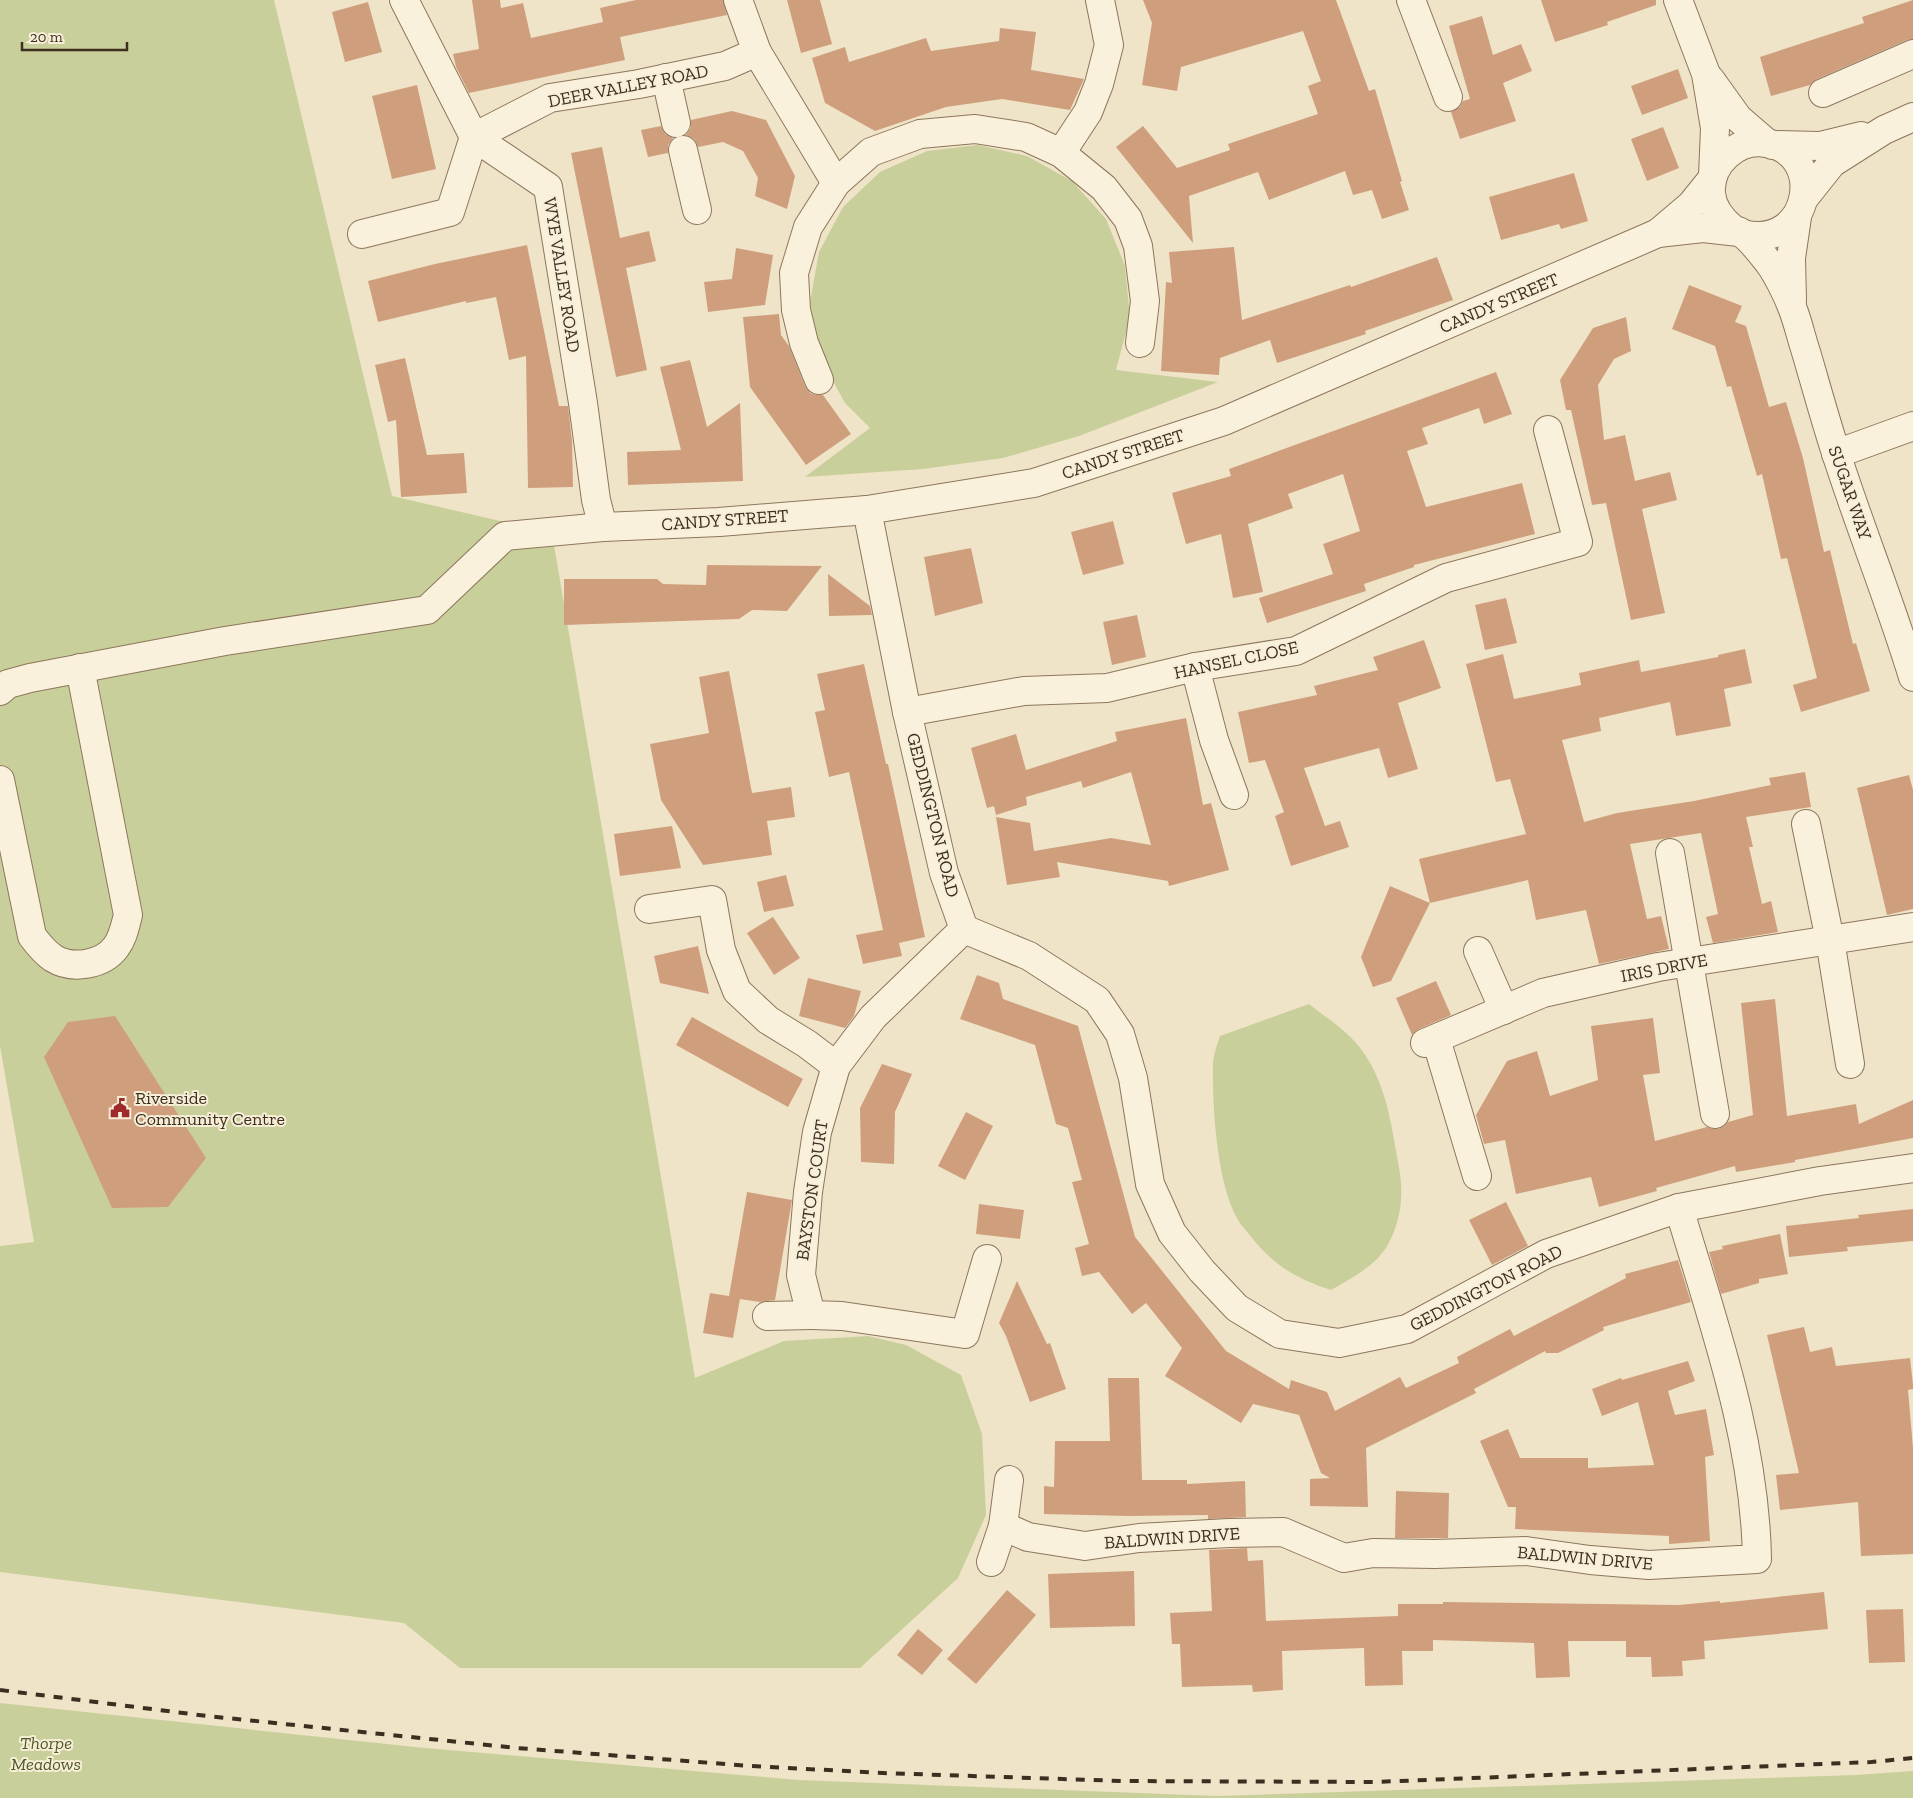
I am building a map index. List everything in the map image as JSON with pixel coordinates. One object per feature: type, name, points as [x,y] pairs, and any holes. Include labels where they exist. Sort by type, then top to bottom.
[{"type":"street","points":[[362,234],[450,212],[474,137],[404,0]]},
{"type":"street","points":[[738,0],[757,52],[836,183]]},
{"type":"street","points":[[1061,153],[1088,112],[1099,84],[1109,45],[1100,0]]},
{"type":"street","points":[[1411,0],[1448,97]]},
{"type":"street","points":[[1678,0],[1706,74],[1715,128],[1711,194],[1715,207],[1722,219],[1741,233],[1753,236],[1778,232],[1801,207],[1832,163],[1884,130],[1913,117]]},
{"type":"street","name":"DEER VALLEY ROAD","points":[[474,137],[550,98],[725,66],[757,52]]},
{"type":"street","points":[[1823,93],[1913,54]]},
{"type":"street","points":[[1706,74],[1738,118],[1770,144],[1791,155],[1800,167],[1805,182],[1801,207]]},
{"type":"street","points":[[666,78],[676,123]]},
{"type":"street","points":[[819,380],[804,343],[796,310],[794,274],[808,227],[836,183],[871,152],[920,134],[975,129],[1026,137],[1061,153],[1104,188],[1128,219],[1138,246],[1145,301],[1140,343]]},
{"type":"street","points":[[1713,178],[1718,165],[1727,154],[1741,146],[1757,142],[1820,146],[1884,130]]},
{"type":"street","name":"WYE VALLEY ROAD","points":[[474,137],[548,187],[596,500],[604,527]]},
{"type":"street","points":[[683,150],[697,210]]},
{"type":"street","name":"CANDY STREET","points":[[0,692],[8,684],[80,668],[225,642],[427,610],[505,536],[604,527],[718,522],[867,510],[1034,483],[1224,421],[1658,233],[1691,206],[1713,178]]},
{"type":"street","name":"SUGAR WAY","points":[[1792,307],[1791,258],[1801,207]]},
{"type":"street","name":"CANDY STREET","points":[[1658,233],[1703,228],[1741,233]]},
{"type":"street","name":"SUGAR WAY","points":[[1741,233],[1770,264],[1792,307],[1836,454],[1913,677]]},
{"type":"street","points":[[1836,454],[1913,426]]},
{"type":"street","name":"HANSEL CLOSE","points":[[907,712],[1024,692],[1107,688],[1195,667],[1296,651],[1446,578],[1578,542],[1548,430]]},
{"type":"street","name":"GEDDINGTON ROAD","points":[[867,510],[907,712],[944,873],[964,929],[1028,956],[1097,1000],[1120,1034],[1132,1078],[1150,1184],[1172,1233],[1202,1271],[1237,1308],[1280,1334],[1339,1343],[1407,1329],[1546,1254],[1679,1208],[1820,1181],[1913,1168]]},
{"type":"street","points":[[1195,667],[1214,740],[1234,795]]},
{"type":"street","points":[[0,780],[32,936],[42,949],[55,959],[85,965],[102,960],[116,948],[123,934],[128,915],[80,668]]},
{"type":"street","points":[[1806,824],[1830,940],[1850,1064]]},
{"type":"street","points":[[1670,853],[1714,1114]]},
{"type":"street","points":[[649,909],[712,900],[720,950],[737,991],[768,1020],[807,1044],[836,1066]]},
{"type":"street","name":"IRIS DRIVE","points":[[1476,1176],[1430,1041],[1543,993],[1658,967],[1913,927]]},
{"type":"street","name":"BAYSTON COURT","points":[[811,1315],[801,1275],[808,1192],[817,1132],[836,1066],[873,1017],[964,929]]},
{"type":"street","points":[[1478,951],[1504,1010]]},
{"type":"street","name":"BALDWIN DRIVE","points":[[1003,1526],[1028,1537],[1085,1546],[1139,1538],[1283,1532],[1344,1558],[1373,1553],[1435,1554],[1526,1550],[1590,1560],[1649,1565],[1756,1559],[1756,1525],[1736,1400],[1679,1208]]},
{"type":"street","points":[[767,1316],[842,1316],[965,1334],[987,1260]]},
{"type":"street","points":[[991,1562],[1003,1526],[1010,1480]]},
{"type":"green space","points":[[0,0],[274,0],[392,496],[552,533],[695,1378],[784,1341],[868,1336],[906,1345],[961,1375],[982,1434],[986,1515],[958,1578],[860,1668],[460,1668],[404,1623],[0,1572],[0,1246],[34,1242],[0,1046]]},
{"type":"green space","points":[[978,145],[1027,156],[1072,181],[1106,219],[1125,266],[1130,317],[1116,370],[1218,382],[1079,436],[1003,458],[923,469],[805,477],[870,428],[845,403],[819,356],[810,302],[819,252],[843,207],[880,172],[927,151]]},
{"type":"green space","points":[[1309,1004],[1351,1038],[1365,1054],[1372,1066],[1387,1105],[1401,1183],[1401,1203],[1397,1223],[1394,1233],[1384,1250],[1367,1267],[1331,1290],[1285,1269],[1257,1244],[1239,1222],[1230,1203],[1220,1165],[1215,1122],[1213,1062],[1220,1036]]},
{"type":"green space","name":"Thorpe Meadows","points":[[0,1703],[425,1748],[799,1780],[1217,1796],[1856,1775],[1913,1771],[1913,1798],[0,1798]]},
{"type":"building","points":[[472,0],[500,0],[501,8],[523,3],[531,38],[603,22],[600,8],[636,0],[723,0],[727,15],[620,37],[625,60],[469,93],[456,67],[453,54],[479,49]]},
{"type":"building","points":[[787,0],[820,0],[832,44],[801,53]]},
{"type":"building","points":[[1143,0],[1336,0],[1369,91],[1375,89],[1409,210],[1382,219],[1372,190],[1353,195],[1345,171],[1269,200],[1258,172],[1189,196],[1193,243],[1116,147],[1143,126],[1177,168],[1230,150],[1228,144],[1318,114],[1308,86],[1321,81],[1303,31],[1181,67],[1177,91],[1142,85],[1152,23]]},
{"type":"building","points":[[1541,0],[1656,0],[1656,5],[1607,22],[1608,25],[1555,42]]},
{"type":"building","points":[[1913,0],[1913,39],[1817,79],[1810,85],[1771,96],[1760,57],[1864,23],[1862,17]]},
{"type":"building","points":[[368,2],[382,52],[345,62],[332,12]]},
{"type":"building","points":[[1482,16],[1493,55],[1521,44],[1532,71],[1503,83],[1516,121],[1460,139],[1451,112],[1460,107],[1463,101],[1470,99],[1449,26]]},
{"type":"building","points":[[1000,28],[1036,32],[1031,70],[1084,79],[1070,110],[1002,99],[946,107],[875,131],[825,103],[812,58],[845,47],[849,62],[926,38],[931,51],[999,41]]},
{"type":"building","points":[[1678,69],[1688,98],[1642,115],[1631,86]]},
{"type":"building","points":[[417,85],[436,169],[392,179],[372,96]]},
{"type":"building","points":[[732,111],[766,120],[795,176],[787,209],[755,196],[758,178],[743,151],[723,142],[698,147],[694,139],[686,135],[691,128],[691,120]]},
{"type":"building","points":[[661,126],[665,134],[673,138],[668,145],[668,153],[648,157],[641,130]]},
{"type":"building","points":[[1663,127],[1679,168],[1647,181],[1631,139]]},
{"type":"building","points":[[602,147],[620,238],[649,231],[656,261],[626,268],[647,370],[616,377],[571,153]]},
{"type":"building","points":[[1574,173],[1588,221],[1561,229],[1559,224],[1501,240],[1489,197]]},
{"type":"building","points":[[527,245],[559,406],[568,406],[572,441],[573,487],[528,488],[526,356],[509,360],[496,297],[466,303],[466,301],[378,322],[368,281],[435,264]]},
{"type":"building","points":[[1234,247],[1242,320],[1350,285],[1351,287],[1437,257],[1453,300],[1365,331],[1366,334],[1277,363],[1270,340],[1220,358],[1219,375],[1161,371],[1166,282],[1172,283],[1169,252]]},
{"type":"building","points":[[736,248],[773,255],[765,305],[708,312],[704,282],[732,279]]},
{"type":"building","points":[[1689,285],[1742,306],[1735,322],[1746,326],[1769,407],[1786,402],[1803,458],[1824,552],[1830,550],[1853,644],[1856,643],[1870,691],[1801,712],[1793,685],[1817,678],[1787,558],[1781,559],[1762,474],[1757,476],[1731,386],[1727,387],[1715,346],[1672,329]]},
{"type":"building","points":[[779,314],[781,335],[789,346],[805,386],[810,393],[823,395],[851,434],[806,465],[750,387],[743,317]]},
{"type":"building","points":[[1626,317],[1631,351],[1614,359],[1598,385],[1604,440],[1625,435],[1635,481],[1670,472],[1677,500],[1642,509],[1665,613],[1631,620],[1606,503],[1592,505],[1571,410],[1566,410],[1560,380],[1593,328]]},
{"type":"building","points":[[405,358],[427,455],[464,453],[467,493],[401,497],[396,420],[388,422],[375,365]]},
{"type":"building","points":[[690,360],[707,427],[740,403],[743,481],[628,485],[627,452],[681,450],[660,367]]},
{"type":"building","points":[[1496,372],[1512,414],[1484,424],[1479,408],[1422,428],[1428,444],[1407,451],[1426,507],[1522,483],[1535,534],[1414,565],[1414,567],[1364,584],[1366,591],[1267,623],[1259,598],[1333,574],[1323,544],[1360,531],[1343,474],[1288,494],[1293,508],[1248,524],[1263,592],[1233,598],[1221,534],[1186,544],[1172,493],[1231,476],[1229,469]]},
{"type":"building","points":[[1113,521],[1124,564],[1083,575],[1071,532]]},
{"type":"building","points":[[971,548],[983,603],[935,616],[924,557]]},
{"type":"building","points":[[707,565],[822,566],[787,611],[752,610],[739,619],[564,625],[564,579],[657,579],[663,584],[706,585]]},
{"type":"building","points":[[828,574],[870,606],[872,615],[829,616]]},
{"type":"building","points":[[1506,598],[1517,643],[1485,650],[1475,605]]},
{"type":"building","points":[[1137,615],[1146,657],[1112,665],[1103,622]]},
{"type":"building","points":[[1424,640],[1441,688],[1398,703],[1418,769],[1388,778],[1379,748],[1304,768],[1325,826],[1340,821],[1349,847],[1291,866],[1275,816],[1284,812],[1265,760],[1249,763],[1238,712],[1317,695],[1314,686],[1378,670],[1373,657]]},
{"type":"building","points":[[1745,649],[1752,683],[1724,689],[1731,726],[1676,736],[1670,702],[1599,718],[1601,731],[1562,740],[1584,822],[1617,813],[1694,801],[1771,785],[1769,778],[1805,772],[1811,807],[1746,817],[1753,847],[1749,847],[1762,904],[1771,901],[1778,932],[1713,943],[1706,917],[1718,914],[1701,833],[1630,844],[1647,919],[1661,916],[1669,949],[1599,964],[1586,910],[1536,920],[1528,880],[1430,903],[1419,859],[1526,834],[1510,779],[1496,782],[1466,664],[1503,654],[1514,699],[1581,685],[1579,673],[1639,660],[1641,672],[1718,657],[1718,655]]},
{"type":"building","points":[[864,664],[886,764],[888,764],[925,937],[899,943],[902,956],[863,964],[856,935],[883,930],[849,772],[829,777],[815,712],[825,710],[817,674]]},
{"type":"building","points":[[729,671],[752,793],[791,787],[795,817],[767,821],[772,855],[703,865],[661,800],[650,744],[709,733],[699,677]]},
{"type":"building","points":[[1186,718],[1203,805],[1211,803],[1229,870],[1169,886],[1168,881],[1057,862],[1060,877],[1007,885],[996,817],[1030,823],[1034,851],[1111,838],[1151,845],[1131,772],[1083,788],[1081,781],[1026,797],[1027,805],[996,815],[994,806],[987,808],[971,748],[1016,734],[1026,770],[1117,741],[1115,732]]},
{"type":"building","points":[[1909,775],[1913,790],[1913,909],[1887,915],[1857,788]]},
{"type":"building","points":[[672,826],[681,868],[620,876],[614,834]]},
{"type":"building","points":[[786,875],[794,906],[764,912],[757,882]]},
{"type":"building","points":[[1390,886],[1430,903],[1391,981],[1373,987],[1361,957]]},
{"type":"building","points":[[773,917],[800,958],[774,975],[747,933]]},
{"type":"building","points":[[698,946],[709,994],[660,983],[654,956]]},
{"type":"building","points":[[977,975],[999,983],[1003,999],[1078,1026],[1135,1237],[1226,1351],[1289,1389],[1291,1380],[1327,1392],[1335,1411],[1400,1377],[1406,1388],[1459,1363],[1457,1357],[1510,1329],[1514,1336],[1626,1278],[1625,1274],[1678,1260],[1691,1302],[1603,1327],[1604,1330],[1558,1353],[1546,1353],[1545,1351],[1474,1389],[1476,1393],[1366,1448],[1368,1507],[1310,1506],[1310,1479],[1330,1478],[1321,1473],[1299,1415],[1253,1404],[1241,1423],[1165,1376],[1182,1348],[1146,1303],[1132,1314],[1099,1272],[1082,1276],[1075,1248],[1089,1244],[1072,1182],[1082,1180],[1068,1128],[1056,1124],[1035,1045],[960,1019]]},
{"type":"building","points":[[808,978],[861,991],[854,1016],[845,1028],[799,1016]]},
{"type":"building","points":[[1436,981],[1451,1015],[1419,1029],[1412,1035],[1396,998]]},
{"type":"building","points":[[1775,999],[1787,1116],[1856,1104],[1859,1124],[1913,1100],[1913,1138],[1736,1172],[1735,1166],[1656,1188],[1657,1191],[1599,1207],[1591,1177],[1516,1194],[1505,1140],[1484,1144],[1476,1115],[1507,1061],[1537,1051],[1550,1096],[1598,1080],[1591,1026],[1653,1018],[1660,1073],[1643,1075],[1655,1141],[1707,1127],[1718,1129],[1725,1126],[1728,1122],[1753,1115],[1741,1003]]},
{"type":"building","name":"Riverside Community Centre","points":[[115,1016],[206,1158],[168,1207],[112,1208],[44,1057],[68,1022]]},
{"type":"building","points":[[692,1017],[803,1079],[788,1107],[676,1045]]},
{"type":"building","points":[[882,1064],[912,1074],[895,1112],[894,1164],[861,1162],[860,1108]]},
{"type":"building","points":[[966,1112],[993,1126],[965,1180],[938,1166]]},
{"type":"building","points":[[747,1192],[792,1200],[775,1300],[760,1302],[740,1299],[733,1338],[703,1333],[710,1293],[729,1296]]},
{"type":"building","points":[[1506,1202],[1528,1246],[1492,1265],[1469,1220]]},
{"type":"building","points":[[979,1204],[1024,1210],[1020,1239],[976,1234]]},
{"type":"building","points":[[1913,1209],[1913,1241],[1847,1247],[1848,1251],[1789,1257],[1786,1226],[1859,1218],[1858,1215]]},
{"type":"building","points":[[1780,1234],[1788,1274],[1759,1279],[1759,1283],[1721,1294],[1709,1252],[1723,1249],[1722,1246]]},
{"type":"building","points":[[1017,1281],[1047,1344],[1050,1343],[1066,1389],[1030,1402],[1006,1336],[999,1323]]},
{"type":"building","points":[[1804,1327],[1810,1352],[1832,1347],[1836,1366],[1910,1358],[1913,1385],[1913,1389],[1908,1390],[1913,1448],[1913,1554],[1861,1556],[1858,1502],[1780,1510],[1776,1475],[1799,1473],[1767,1335]]},
{"type":"building","points":[[1688,1361],[1695,1381],[1668,1391],[1675,1415],[1706,1409],[1714,1455],[1705,1457],[1710,1541],[1669,1544],[1669,1536],[1515,1529],[1516,1507],[1508,1507],[1480,1441],[1508,1429],[1520,1458],[1588,1458],[1588,1468],[1654,1465],[1638,1402],[1602,1416],[1592,1389],[1621,1378],[1622,1380]]},
{"type":"building","points":[[1108,1378],[1139,1378],[1142,1480],[1187,1480],[1187,1484],[1245,1481],[1246,1517],[1208,1519],[1208,1515],[1044,1514],[1044,1486],[1054,1487],[1055,1441],[1110,1441]]},
{"type":"building","points":[[1396,1491],[1449,1493],[1448,1538],[1395,1538]]},
{"type":"building","points":[[1247,1548],[1248,1561],[1263,1560],[1266,1621],[1398,1616],[1398,1604],[1443,1604],[1443,1602],[1679,1605],[1720,1601],[1720,1603],[1824,1592],[1828,1629],[1704,1641],[1705,1659],[1682,1661],[1683,1676],[1652,1677],[1651,1657],[1626,1657],[1626,1641],[1568,1641],[1570,1677],[1536,1678],[1534,1643],[1433,1640],[1433,1651],[1402,1651],[1403,1685],[1365,1686],[1364,1648],[1282,1651],[1283,1690],[1253,1692],[1252,1685],[1182,1687],[1180,1644],[1172,1644],[1170,1613],[1212,1611],[1209,1550]]},
{"type":"building","points":[[1134,1571],[1135,1626],[1050,1628],[1048,1574]]},
{"type":"building","points":[[1007,1590],[1036,1615],[976,1684],[947,1659]]},
{"type":"building","points":[[1903,1609],[1905,1662],[1869,1663],[1866,1610]]},
{"type":"building","points":[[918,1629],[943,1650],[922,1675],[897,1655]]},
{"type":"railway","points":[[0,1690],[207,1716],[517,1748],[751,1766],[883,1773],[1122,1781],[1375,1782],[1871,1762],[1913,1758]]},
{"type":"place","name":"Riverside Community Centre","points":[[120,1108]]}]
